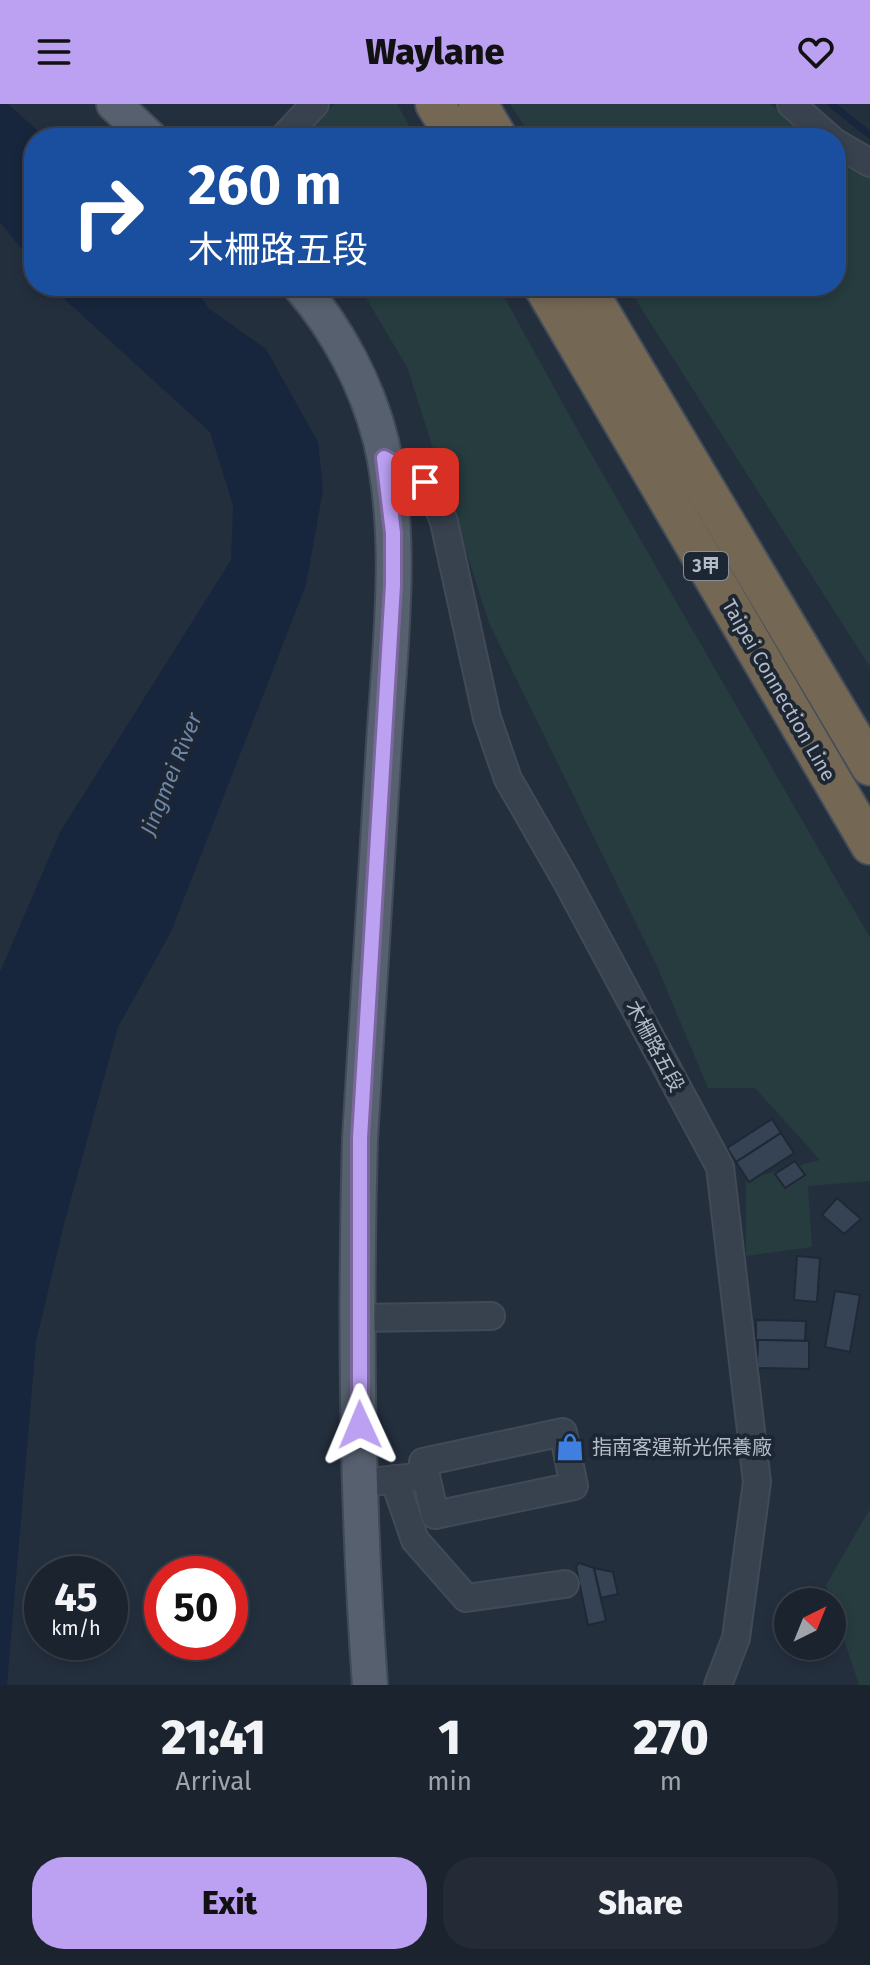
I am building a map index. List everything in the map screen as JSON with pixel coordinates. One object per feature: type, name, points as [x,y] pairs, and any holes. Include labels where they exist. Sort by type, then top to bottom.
[{"type":"highway","points":[[478,104],[492,128]]},
{"type":"highway","name":"Taipei Connection Line","points":[[549,296],[870,845]]},
{"type":"highway","name":"Taipei Connection Line","points":[[591,296],[870,766]]},
{"type":"main road","points":[[114,104],[139,128]]},
{"type":"main road","points":[[308,296],[324,316],[354,367],[375,420],[384,458],[393,533],[393,585],[360,1138],[359,1318],[378,1481],[370,1685]]},
{"type":"street","points":[[292,128],[315,104]]},
{"type":"street","points":[[791,104],[819,128]]},
{"type":"street","points":[[846,149],[870,163]]},
{"type":"street","name":"木柵路五段","points":[[384,458],[425,482],[434,495],[444,522],[487,718],[508,779],[566,880],[720,1167],[757,1482],[736,1638],[718,1685]]},
{"type":"street","points":[[359,1318],[491,1316]]},
{"type":"street","points":[[563,1432],[574,1486],[435,1515],[426,1476],[423,1462],[563,1432]]},
{"type":"street","points":[[426,1476],[378,1481],[415,1540],[466,1598],[565,1584]]},
{"type":"green space","points":[[334,104],[397,104],[410,128],[313,128]]},
{"type":"green space","points":[[510,104],[770,104],[797,128],[526,128]]},
{"type":"green space","points":[[846,165],[870,178],[870,667],[633,296],[846,296]]},
{"type":"green space","points":[[365,296],[504,296],[870,938],[870,1181],[808,1186],[812,1247],[746,1256],[746,1179],[820,1160],[755,1088],[708,1088],[656,964],[489,623],[407,367]]},
{"type":"green space","points":[[870,1509],[870,1685],[859,1685],[846,1646],[846,1588],[827,1588]]},
{"type":"water","points":[[0,104],[8,104],[35,128],[24,128],[24,252],[0,222]]},
{"type":"water","name":"Jingmei River","points":[[61,296],[200,296],[208,308],[266,349],[318,442],[323,490],[306,585],[171,932],[118,1027],[63,1228],[36,1342],[7,1685],[0,1685],[0,972],[60,832],[231,560],[233,505],[210,432]]},
{"type":"building","points":[[772,1119],[781,1133],[736,1162],[727,1148]]},
{"type":"building","points":[[781,1133],[794,1153],[749,1182],[736,1162]]},
{"type":"building","points":[[795,1161],[805,1175],[785,1188],[775,1174]]},
{"type":"building","points":[[837,1198],[861,1219],[844,1234],[822,1215]]},
{"type":"building","points":[[797,1256],[820,1258],[817,1302],[794,1300]]},
{"type":"building","points":[[835,1291],[860,1295],[850,1352],[825,1347]]},
{"type":"building","points":[[756,1320],[806,1321],[805,1341],[756,1340]]},
{"type":"building","points":[[758,1340],[809,1341],[809,1369],[757,1368]]},
{"type":"building","points":[[579,1563],[594,1568],[606,1621],[588,1625],[576,1567]]},
{"type":"building","points":[[594,1568],[613,1572],[618,1594],[601,1598]]},
{"type":"waterway","points":[[831,104],[870,135]]},
{"type":"place","name":"指南客運新光保養廠","points":[[570,1447]]},
{"type":"route","points":[[360,1425],[360,1138],[393,585],[393,533],[384,458],[425,482]]}]
